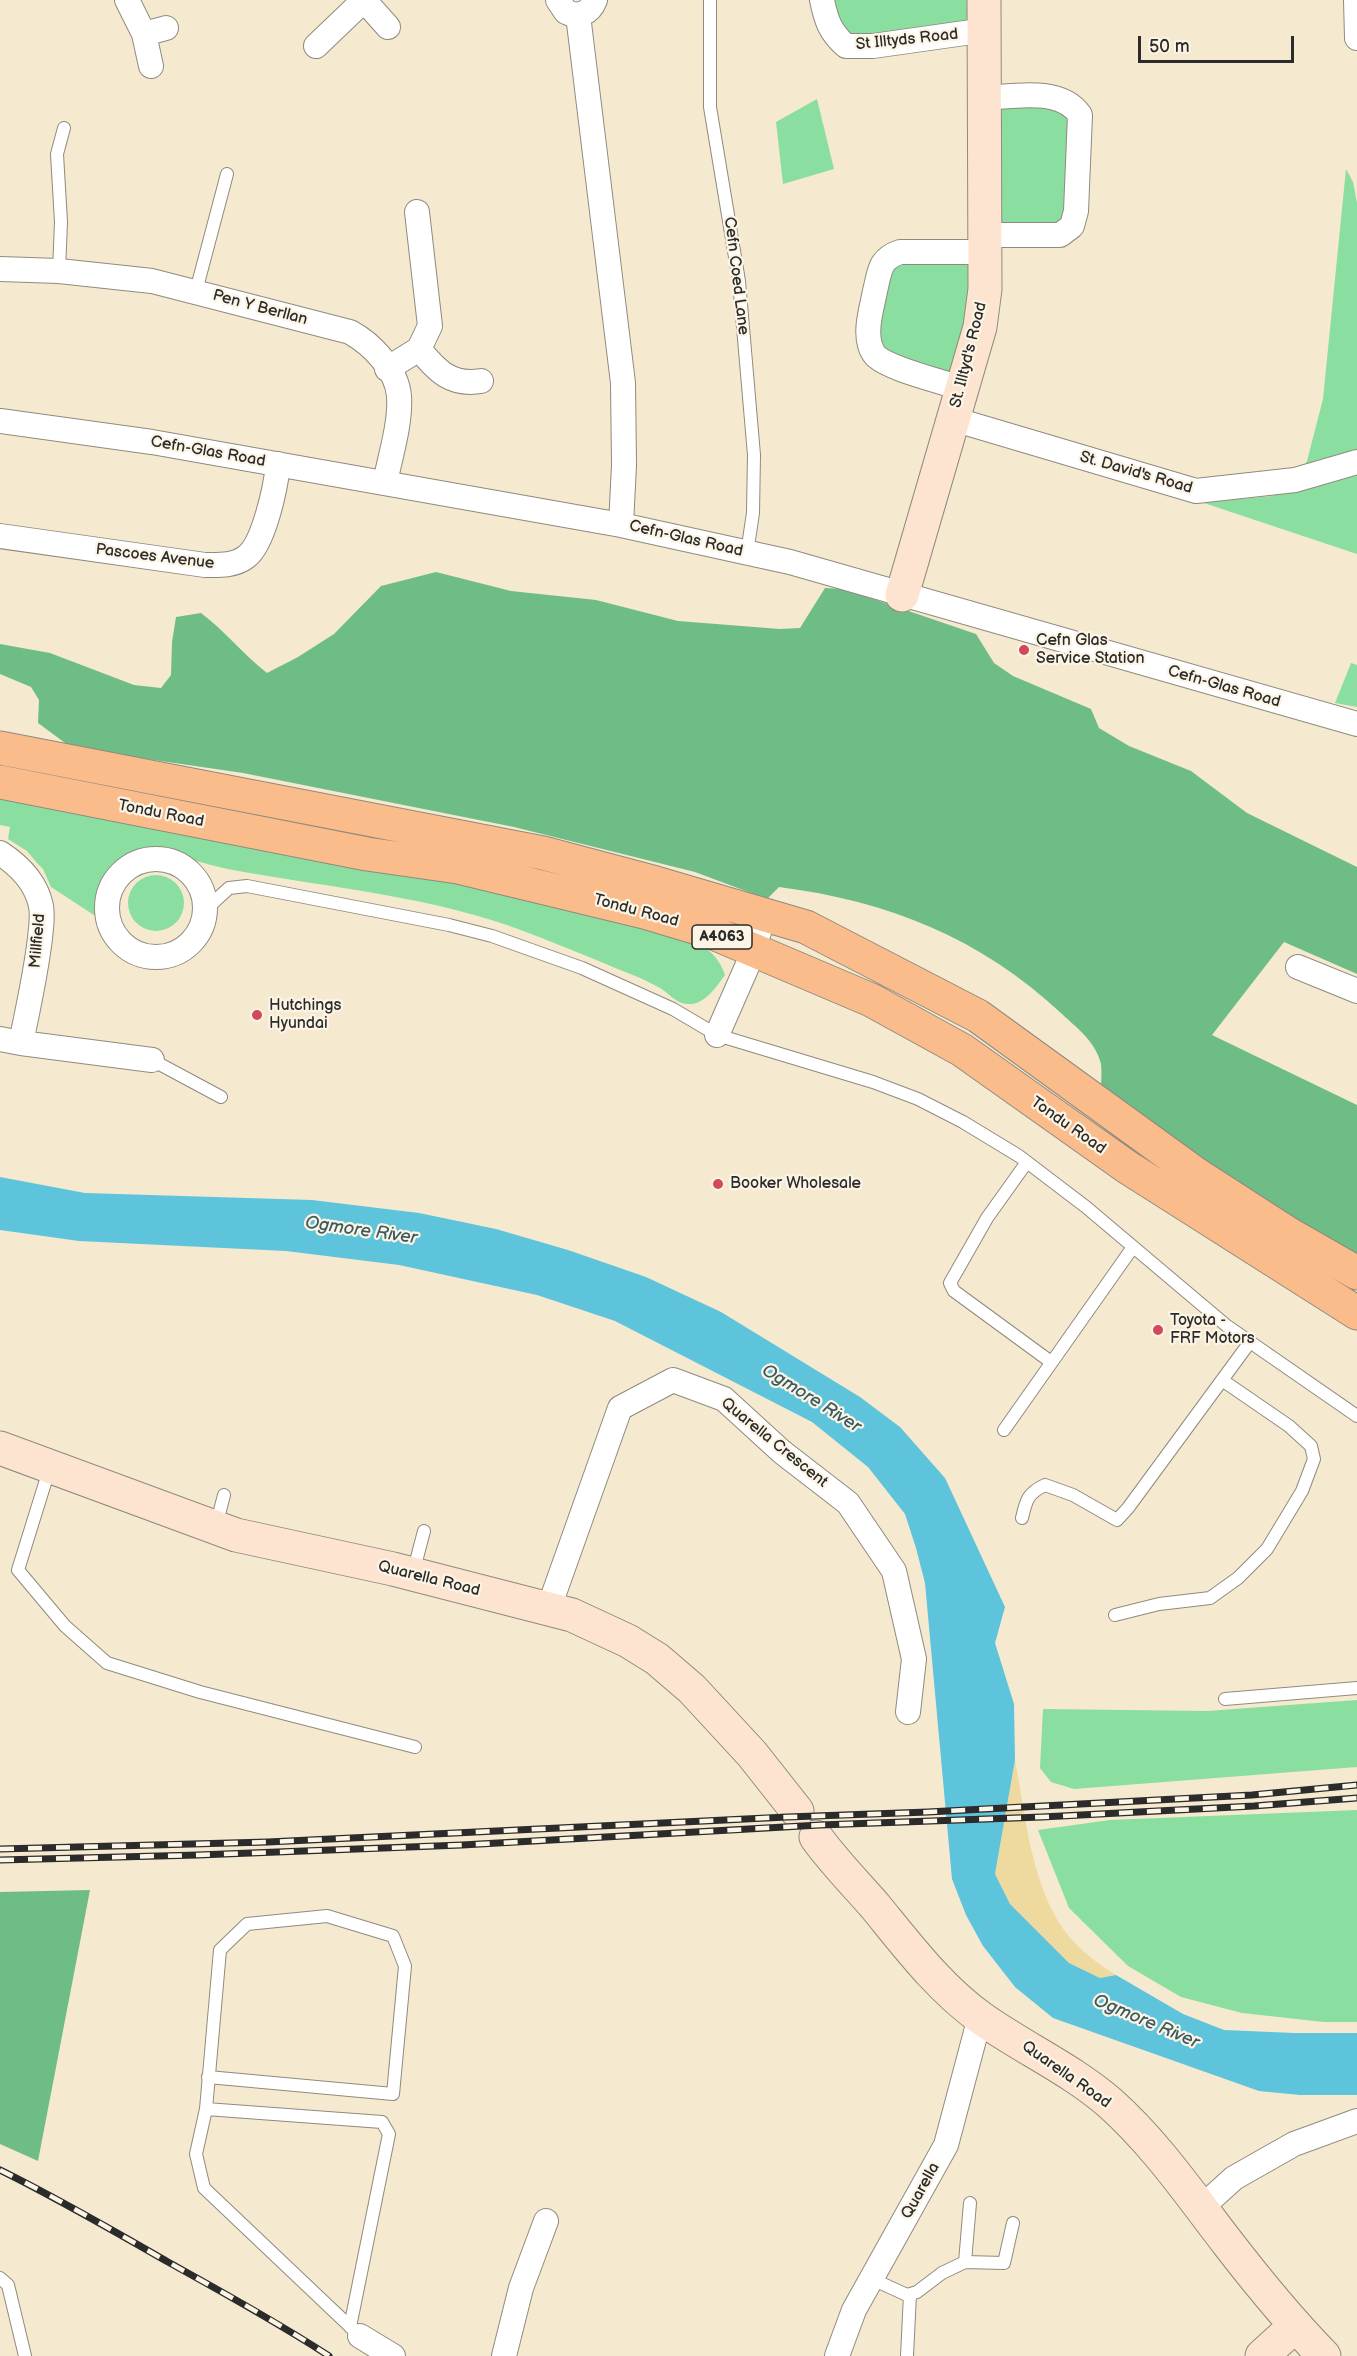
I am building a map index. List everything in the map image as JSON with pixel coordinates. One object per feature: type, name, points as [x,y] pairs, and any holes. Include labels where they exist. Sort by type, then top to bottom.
[{"type":"main road","name":"Tondu Road","points":[[0,747],[543,853],[806,927],[978,1016],[1196,1174],[1289,1234],[1357,1274]]},
{"type":"main road","name":"Tondu Road","points":[[0,782],[367,854],[458,867],[644,912],[711,932],[871,1000],[962,1050],[1126,1167],[1357,1313]]},
{"type":"street","points":[[127,0],[155,31],[151,66]]},
{"type":"street","points":[[316,46],[364,0],[388,27]]},
{"type":"street","points":[[558,0],[566,12],[586,8],[623,383],[624,465],[621,525]]},
{"type":"street","name":"St Illtyds Road","points":[[822,0],[828,25],[846,46],[873,45],[985,15]]},
{"type":"street","points":[[1356,0],[1357,38]]},
{"type":"street","name":"St. Illtyd's Road","points":[[902,595],[980,327],[985,289],[985,15]]},
{"type":"street","points":[[958,404],[875,356],[868,335],[880,267],[888,256],[900,252],[1060,235],[1072,226],[1076,211],[1080,115],[1073,105],[1062,99],[1016,96],[986,98]]},
{"type":"street","points":[[387,369],[419,348],[430,326],[417,212]]},
{"type":"street","name":"Pen Y Berllan","points":[[0,269],[58,271],[152,281],[350,332],[365,341],[395,381],[399,394],[399,407],[385,483]]},
{"type":"street","points":[[419,348],[429,361],[452,380],[467,383],[481,381]]},
{"type":"street","name":"St. David's Road","points":[[958,404],[1196,492],[1295,480],[1357,462]]},
{"type":"street","name":"Cefn-Glas Road","points":[[0,421],[152,442],[621,525],[790,562],[1357,724]]},
{"type":"street","name":"Pascoes Avenue","points":[[0,536],[205,565],[230,564],[245,558],[253,551],[276,487],[278,464]]},
{"type":"street","name":"Millfield","points":[[1,854],[20,867],[30,879],[41,908],[37,965],[10,1041],[152,1060]]},
{"type":"street","points":[[157,858],[174,861],[189,870],[203,894],[205,909],[201,926],[192,941],[170,955],[149,957],[132,952],[117,939],[109,924],[106,909],[108,891],[119,874],[132,864],[157,858]]},
{"type":"street","points":[[717,1035],[765,914]]},
{"type":"street","points":[[1298,967],[1357,991]]},
{"type":"street","name":"Quarella Crescent","points":[[550,1610],[620,1408],[673,1380],[724,1399],[782,1452],[848,1503],[894,1571],[914,1659],[908,1712]]},
{"type":"street","name":"Quarella Road","points":[[0,1448],[236,1535],[276,1542],[412,1575],[582,1620],[628,1641],[657,1659],[692,1689],[752,1754],[797,1811]]},
{"type":"street","name":"Quarella Road","points":[[816,1837],[838,1866],[940,1982],[980,2017],[1078,2079],[1110,2103],[1144,2138],[1202,2207],[1227,2242],[1295,2326],[1324,2356]]},
{"type":"street","name":"Quarella","points":[[837,2356],[854,2310],[946,2145],[980,2017]]},
{"type":"street","points":[[1202,2207],[1234,2178],[1294,2144],[1357,2121]]},
{"type":"street","points":[[504,2356],[521,2288],[546,2221]]},
{"type":"street","points":[[1262,2356],[1295,2326]]},
{"type":"street","points":[[355,2331],[393,2356]]},
{"type":"lane","name":"Cefn Coed Lane","points":[[710,0],[710,107],[739,281],[754,455],[753,513],[747,553]]},
{"type":"lane","points":[[58,271],[61,222],[57,154],[64,129]]},
{"type":"lane","points":[[196,291],[227,174]]},
{"type":"lane","points":[[205,909],[229,888],[247,886],[449,925],[531,948],[582,968],[673,1009],[717,1035],[873,1082],[918,1099],[963,1122],[1027,1162],[1227,1326],[1357,1416]]},
{"type":"lane","points":[[152,1060],[220,1097]]},
{"type":"lane","points":[[1027,1162],[987,1218],[950,1284],[954,1291],[1051,1362]]},
{"type":"lane","points":[[1004,1430],[1133,1247]]},
{"type":"lane","points":[[1022,1518],[1026,1498],[1033,1491],[1046,1485],[1073,1495],[1117,1520],[1250,1342]]},
{"type":"lane","points":[[1115,1615],[1159,1604],[1210,1598],[1238,1578],[1267,1549],[1302,1491],[1314,1459],[1311,1446],[1289,1426],[1222,1380]]},
{"type":"lane","points":[[50,1467],[18,1570],[65,1626],[107,1663],[200,1692],[415,1747]]},
{"type":"lane","points":[[215,1527],[224,1495]]},
{"type":"lane","points":[[412,1575],[424,1531]]},
{"type":"lane","points":[[1225,1699],[1357,1688]]},
{"type":"lane","points":[[208,2077],[393,2094],[405,1966],[393,1936],[327,1916],[247,1924],[220,1950],[208,2077],[206,2109],[196,2154],[204,2187],[355,2331]]},
{"type":"lane","points":[[206,2109],[382,2121],[389,2134],[355,2331]]},
{"type":"lane","points":[[965,2262],[970,2203]]},
{"type":"lane","points":[[872,2279],[907,2295],[917,2292],[942,2273],[965,2262],[1004,2263],[1013,2223]]},
{"type":"lane","points":[[0,2278],[8,2285],[25,2356]]},
{"type":"lane","points":[[907,2356],[910,2294]]},
{"type":"green space","points":[[831,0],[973,0],[971,21],[877,38],[845,34]]},
{"type":"green space","points":[[817,99],[834,169],[783,184],[776,122]]},
{"type":"green space","points":[[1059,106],[1068,116],[1068,214],[1060,226],[999,225],[999,107]]},
{"type":"green space","points":[[1346,169],[1353,182],[1357,203],[1357,554],[1195,500],[1273,496],[1298,477],[1307,461],[1323,399]]},
{"type":"green space","points":[[899,260],[970,261],[972,307],[953,371],[947,373],[893,359],[878,346],[881,298],[887,273]]},
{"type":"green space","points":[[436,572],[511,591],[596,600],[678,621],[780,629],[800,628],[825,588],[844,589],[976,634],[994,663],[1013,676],[1091,709],[1099,728],[1129,746],[1191,771],[1247,813],[1357,867],[1357,974],[1284,942],[1212,1035],[1357,1105],[1357,1257],[1276,1211],[1101,1091],[1099,1056],[1080,1030],[1031,987],[999,964],[931,927],[895,913],[819,893],[779,887],[767,899],[695,872],[514,827],[243,773],[72,748],[38,723],[39,700],[31,687],[0,674],[0,644],[50,653],[134,685],[161,688],[171,675],[172,642],[176,617],[201,613],[267,673],[334,634],[381,586]]},
{"type":"green space","points":[[1351,663],[1357,665],[1357,707],[1335,703]]},
{"type":"green space","points":[[0,796],[457,881],[699,943],[715,957],[725,975],[702,1001],[686,1004],[640,978],[491,920],[418,901],[233,870],[170,856],[146,856],[135,859],[119,869],[106,891],[97,917],[51,887],[43,869],[27,851],[8,839],[10,827],[0,825]]},
{"type":"green space","points":[[156,875],[167,877],[176,883],[182,892],[184,903],[182,914],[176,923],[167,929],[156,931],[145,929],[136,923],[130,914],[128,903],[130,892],[136,883],[145,877]]},
{"type":"green space","points":[[1357,1700],[1357,1767],[1074,1789],[1051,1782],[1040,1768],[1043,1709],[1207,1711]]},
{"type":"green space","points":[[1357,1810],[1357,2022],[1324,2022],[1242,2013],[1181,1997],[1128,1966],[1069,1908],[1038,1830],[1110,1820]]},
{"type":"green space","points":[[90,1890],[38,2161],[0,2144],[0,1892]]},
{"type":"sand","points":[[1015,1760],[1027,1831],[1048,1902],[1059,1923],[1073,1941],[1093,1960],[1116,1975],[1100,1978],[1069,1963],[1010,1904],[995,1874]]},
{"type":"water","name":"Ogmore River","points":[[0,1177],[85,1193],[312,1200],[419,1213],[496,1229],[568,1250],[646,1277],[721,1312],[860,1397],[900,1427],[945,1478],[1005,1607],[995,1643],[1014,1704],[1015,1760],[995,1874],[1010,1904],[1069,1963],[1100,1978],[1116,1975],[1183,2014],[1224,2030],[1357,2033],[1357,2095],[1300,2095],[1259,2091],[1053,2018],[1015,1987],[983,1946],[966,1915],[952,1879],[925,1583],[905,1514],[868,1467],[812,1422],[615,1321],[537,1295],[399,1265],[286,1251],[79,1241],[0,1230]]},
{"type":"railway","points":[[0,1849],[268,1842],[928,1812],[1252,1795],[1357,1785]]},
{"type":"railway","points":[[0,1860],[462,1845],[820,1825],[1254,1806],[1357,1798]]},
{"type":"railway","points":[[0,2170],[229,2296],[329,2356]]},
{"type":"place","name":"Cefn Glas Service Station","points":[[1024,650]]},
{"type":"place","name":"Hutchings Hyundai","points":[[257,1015]]},
{"type":"place","name":"Booker Wholesale","points":[[718,1184]]},
{"type":"place","name":"Toyota - FRF Motors","points":[[1158,1330]]}]
